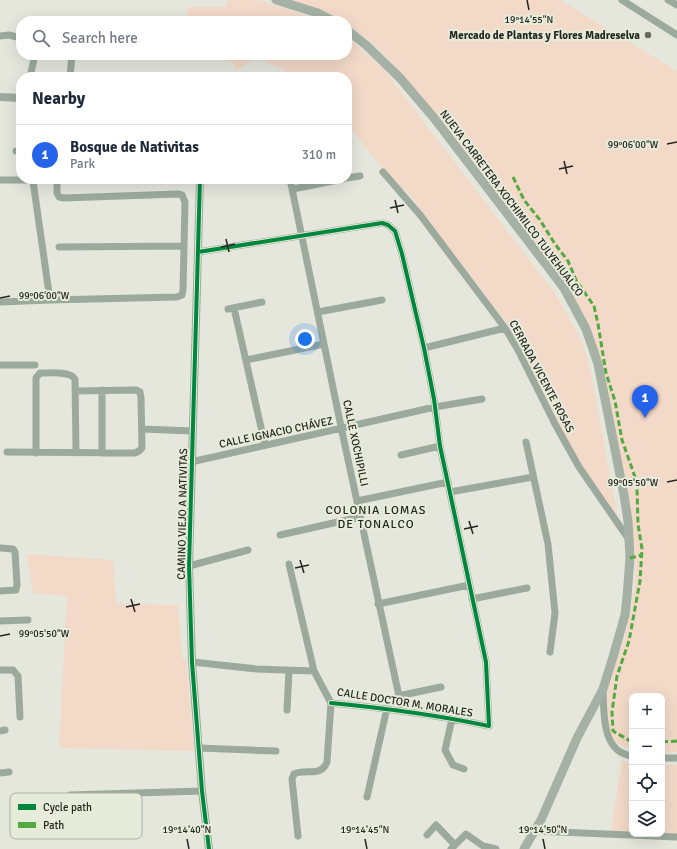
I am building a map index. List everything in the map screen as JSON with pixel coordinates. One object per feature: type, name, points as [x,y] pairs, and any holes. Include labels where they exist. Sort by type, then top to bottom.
[{"type":"main road","points":[[276,0],[324,16]]},
{"type":"main road","name":"NUEVA CARRETERA XOCHIMILCO TULYEHUALCO","points":[[352,34],[366,44],[400,78],[434,118],[564,288],[586,329],[598,364],[624,495],[630,541],[629,580],[624,615],[603,688],[577,738],[541,820],[524,849]]},
{"type":"street","points":[[622,0],[677,35]]},
{"type":"street","points":[[668,0],[677,5]]},
{"type":"street","points":[[0,36],[9,35],[16,37]]},
{"type":"street","points":[[31,72],[34,60]]},
{"type":"street","points":[[70,72],[72,60]]},
{"type":"street","points":[[0,97],[16,98]]},
{"type":"street","name":"CERRADA VICENTE ROSAS","points":[[383,172],[421,216],[505,328],[579,467],[630,541]]},
{"type":"street","points":[[352,177],[360,176]]},
{"type":"street","points":[[0,180],[16,180]]},
{"type":"street","points":[[33,184],[50,300]]},
{"type":"street","points":[[0,302],[177,298],[182,295],[185,202],[182,195],[64,198],[59,196],[57,193],[57,184]]},
{"type":"street","name":"CAMINO VIEJO A NATIVITAS","points":[[200,184],[189,566],[192,662],[202,791],[209,849]]},
{"type":"street","name":"CALLE XOCHIPILLI","points":[[292,184],[356,502],[402,710]]},
{"type":"street","points":[[293,189],[318,184]]},
{"type":"street","points":[[198,252],[302,237],[382,223],[388,225],[395,231],[402,254],[424,348],[435,407],[440,446],[472,599],[527,588]]},
{"type":"street","points":[[59,247],[184,246]]},
{"type":"street","points":[[318,312],[382,300]]},
{"type":"street","points":[[262,302],[231,308],[246,360],[265,445]]},
{"type":"street","points":[[424,348],[505,328]]},
{"type":"street","points":[[246,360],[324,344]]},
{"type":"street","points":[[0,365],[35,365]]},
{"type":"street","points":[[36,452],[36,378],[40,373],[68,374],[73,376],[75,379],[76,452]]},
{"type":"street","points":[[102,390],[102,453]]},
{"type":"street","points":[[7,452],[139,452],[142,448],[140,392],[136,390],[75,391]]},
{"type":"street","name":"CALLE IGNACIO CHÁVEZ","points":[[191,462],[435,407],[482,398]]},
{"type":"street","points":[[142,429],[192,431]]},
{"type":"street","points":[[526,442],[547,538],[552,576],[555,613],[550,652]]},
{"type":"street","points":[[401,455],[440,446]]},
{"type":"street","points":[[450,492],[533,477]]},
{"type":"street","points":[[356,502],[448,482]]},
{"type":"street","points":[[280,535],[360,517]]},
{"type":"street","points":[[0,548],[13,549],[15,552],[17,586],[16,590],[0,591]]},
{"type":"street","points":[[189,566],[248,550]]},
{"type":"street","name":"CALLE DOCTOR M. MORALES","points":[[289,564],[314,671],[331,703],[402,710],[489,726],[486,662],[472,599]]},
{"type":"street","points":[[378,604],[469,585]]},
{"type":"street","points":[[0,621],[28,620]]},
{"type":"street","points":[[192,662],[289,671],[314,671]]},
{"type":"street","points":[[0,670],[13,670],[18,676],[20,717]]},
{"type":"street","points":[[287,710],[289,671]]},
{"type":"street","points":[[398,696],[441,687]]},
{"type":"street","points":[[603,688],[604,722],[608,735],[615,747],[629,756]]},
{"type":"street","points":[[298,836],[292,779],[294,774],[297,772],[319,771],[325,768],[327,762],[331,703]]},
{"type":"street","points":[[367,797],[387,708]]},
{"type":"street","points":[[452,719],[445,750],[453,765],[464,769]]},
{"type":"street","points":[[199,748],[276,751]]},
{"type":"street","points":[[665,758],[677,758]]},
{"type":"street","points":[[0,773],[9,772]]},
{"type":"street","points":[[136,793],[202,791]]},
{"type":"street","points":[[427,835],[436,825],[453,847],[466,834],[483,846],[496,849]]},
{"type":"street","points":[[535,831],[677,837]]},
{"type":"shaded area","points":[[227,0],[258,0],[307,16],[186,16],[189,7],[226,7]]},
{"type":"shaded area","points":[[291,0],[560,0],[677,71],[677,752],[665,753],[665,693],[629,693],[629,748],[622,746],[613,740],[608,722],[608,687],[613,668],[624,640],[630,615],[635,581],[635,548],[585,323],[411,87],[386,56],[376,46],[352,28],[352,16],[331,16]]},
{"type":"shaded area","points":[[352,41],[385,71],[554,292],[577,332],[585,351],[592,379],[620,530],[615,529],[612,521],[574,464],[506,322],[464,267],[457,272],[422,223],[428,220],[407,191],[403,190],[383,169],[352,130],[352,72],[288,72],[261,60],[352,60]]},
{"type":"shaded area","points":[[227,60],[254,60],[237,70],[232,62]]},
{"type":"shaded area","points":[[27,554],[113,560],[116,604],[178,605],[182,659],[186,658],[194,751],[59,748],[67,596],[33,593]]},
{"type":"shaded area","points":[[622,761],[629,764],[629,832],[611,831]]},
{"type":"shaded area","points":[[665,765],[677,765],[677,834],[665,833]]},
{"type":"marked path","points":[[513,177],[524,200],[540,220],[568,261],[576,280],[594,306],[606,373],[615,401],[622,440],[635,477],[637,489],[638,524],[642,549],[640,581],[629,641],[617,676],[612,712],[613,731],[629,740]]},
{"type":"marked path","points":[[630,558],[642,555]]},
{"type":"marked path","points":[[665,742],[677,741]]},
{"type":"cycle path","points":[[200,184],[189,566],[192,662],[202,791],[209,849]]},
{"type":"cycle path","points":[[198,252],[382,223],[388,225],[395,231],[402,254],[424,348],[434,399],[440,446],[486,662],[489,726],[410,712],[331,703]]},
{"type":"place","name":"Mercado de Plantas y Flores Madreselva","points":[[648,35]]},
{"type":"place","name":"Bosque de Nativitas","points":[[645,418]]},
{"type":"district","name":"COLONIA LOMAS DE TONALCO","points":[[376,517]]}]
